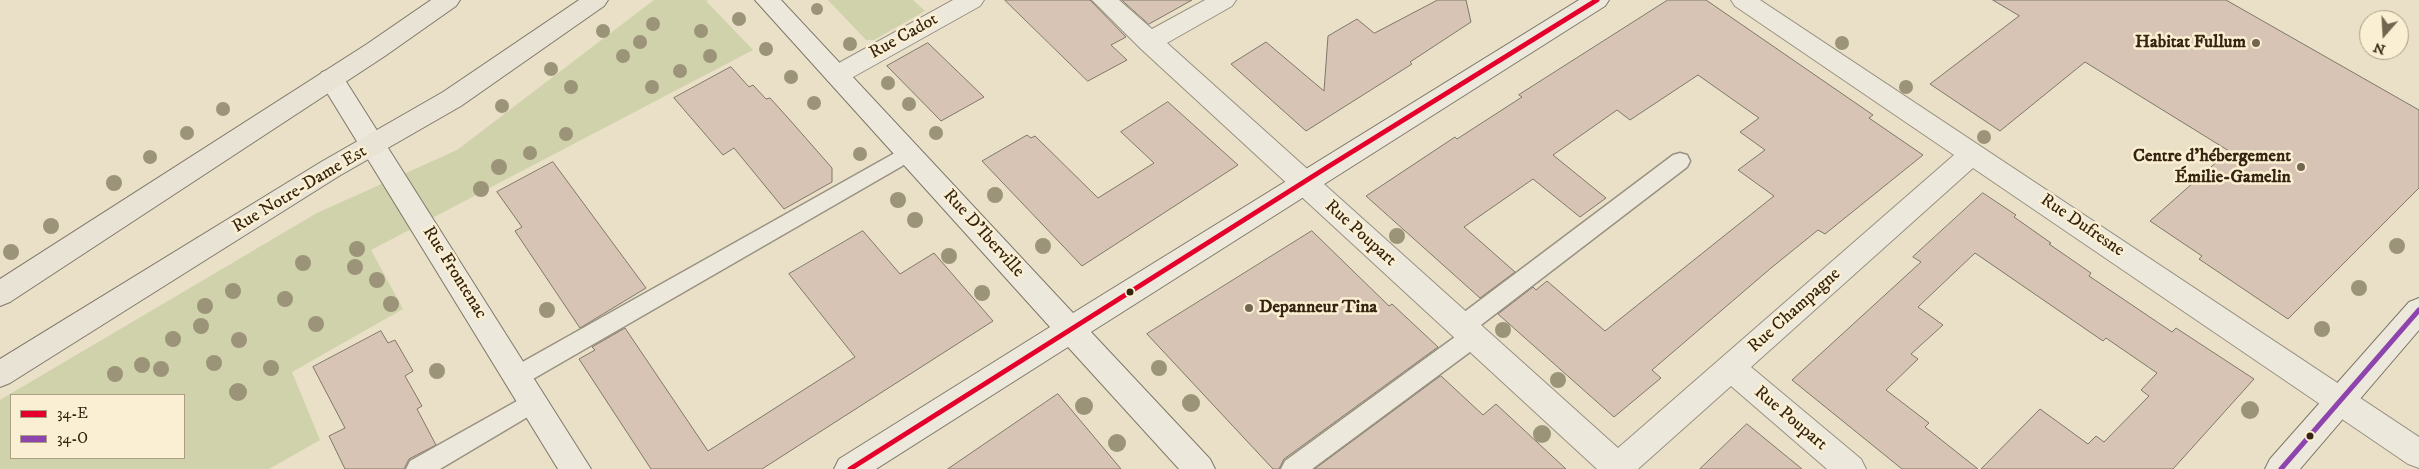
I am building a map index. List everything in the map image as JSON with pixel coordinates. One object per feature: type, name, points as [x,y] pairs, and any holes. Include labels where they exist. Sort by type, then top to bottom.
[{"type":"main road","points":[[0,294],[448,0]]},
{"type":"main road","name":"Rue Notre-Dame Est","points":[[0,374],[316,178],[452,100],[596,0]]},
{"type":"street","name":"Rue D'Iberville","points":[[766,0],[1199,469]]},
{"type":"street","name":"Rue Cadot","points":[[837,75],[972,0]]},
{"type":"street","name":"Rue Poupart","points":[[1104,0],[1302,183],[1468,331],[1617,468]]},
{"type":"street","points":[[1149,42],[1224,0]]},
{"type":"street","points":[[850,469],[1302,183],[1597,0]]},
{"type":"street","name":"Rue Dufresne","points":[[1743,0],[2419,454]]},
{"type":"street","name":"Rue Frontenac","points":[[331,78],[518,376],[574,469]]},
{"type":"street","name":"Rue Champagne","points":[[1617,468],[1973,153]]},
{"type":"street","points":[[2281,469],[2419,310]]},
{"type":"street","name":"Rue Poupart","points":[[1731,368],[1850,469]]},
{"type":"lane","points":[[518,376],[909,154]]},
{"type":"lane","points":[[1293,469],[1680,162]]},
{"type":"lane","points":[[418,469],[533,402]]},
{"type":"green space","points":[[654,0],[708,0],[706,1],[753,50],[371,250],[403,309],[292,372],[320,440],[269,469],[0,469],[0,400],[10,394],[10,459],[185,459],[185,394],[10,394],[317,213],[457,150]]},
{"type":"green space","points":[[828,0],[913,0],[925,11],[874,40],[866,40]]},
{"type":"building","points":[[1005,0],[1090,0],[1126,37],[1111,45],[1127,60],[1088,81]]},
{"type":"building","points":[[1122,0],[1192,0],[1149,24]]},
{"type":"building","points":[[1438,0],[1466,0],[1471,22],[1410,62],[1412,64],[1306,131],[1231,64],[1266,42],[1324,91],[1328,36],[1357,19],[1374,33]]},
{"type":"building","points":[[1668,0],[1706,0],[1873,115],[1869,118],[1923,155],[1825,234],[1818,230],[1771,268],[1652,370],[1661,378],[1614,417],[1498,314],[1533,287],[1536,290],[1547,281],[1605,331],[1774,196],[1738,170],[1765,150],[1740,132],[1759,118],[1698,75],[1630,120],[1617,110],[1553,155],[1606,198],[1580,217],[1533,179],[1464,227],[1515,272],[1480,298],[1366,196],[1455,137],[1457,139],[1522,97],[1519,95]]},
{"type":"building","name":"Centre d'hébergement Émilie-Gamelin","points":[[1993,0],[2226,0],[2419,110],[2419,188],[2288,319],[2199,259],[2202,256],[2150,221],[2229,151],[2085,62],[2000,131],[1930,84],[2019,16]]},
{"type":"building","points":[[928,43],[984,97],[941,121],[887,66]]},
{"type":"building","points":[[731,67],[749,87],[753,85],[766,99],[770,98],[789,119],[832,168],[832,182],[784,209],[734,148],[723,155],[674,98]]},
{"type":"building","points":[[1168,102],[1238,165],[1082,266],[982,161],[1027,135],[1031,138],[1035,136],[1098,198],[1154,163],[1121,132]]},
{"type":"building","points":[[553,162],[646,288],[580,328],[515,231],[522,227],[497,192]]},
{"type":"building","points":[[1983,193],[2016,215],[2014,217],[2091,273],[2089,276],[2172,332],[2176,328],[2254,379],[2173,469],[1981,469],[2040,409],[2088,444],[2096,436],[2104,442],[2149,396],[2141,390],[2157,373],[2106,338],[2103,341],[1975,253],[1918,307],[1943,325],[1911,354],[1918,359],[1886,390],[1929,423],[1925,427],[1978,469],[1902,469],[1792,380],[1921,262],[1913,257]]},
{"type":"building","points":[[863,231],[900,274],[934,253],[993,321],[762,469],[651,469],[579,359],[595,350],[592,347],[625,328],[708,451],[855,357],[789,274]]},
{"type":"building","points":[[1312,231],[1389,306],[1392,304],[1438,347],[1284,459],[1279,469],[1273,469],[1147,334]]},
{"type":"building","points":[[381,331],[388,343],[395,340],[413,371],[405,376],[422,406],[417,409],[436,445],[409,459],[404,469],[345,469],[329,436],[345,428],[313,367]]},
{"type":"building","points":[[1441,376],[1483,415],[1496,404],[1566,469],[1315,469]]},
{"type":"building","points":[[1058,394],[1121,469],[948,469]]},
{"type":"building","points":[[1747,424],[1802,469],[1700,469]]},
{"type":"transit line","name":"34-E","points":[[850,469],[1326,168],[1597,0]]},
{"type":"transit line","name":"34-O","points":[[2281,469],[2419,310]]},
{"type":"place","name":"Habitat Fullum","points":[[2256,43]]},
{"type":"place","name":"Centre d'hébergement Émilie-Gamelin","points":[[2301,167]]},
{"type":"place","name":"Depanneur Tina","points":[[1249,308]]}]
